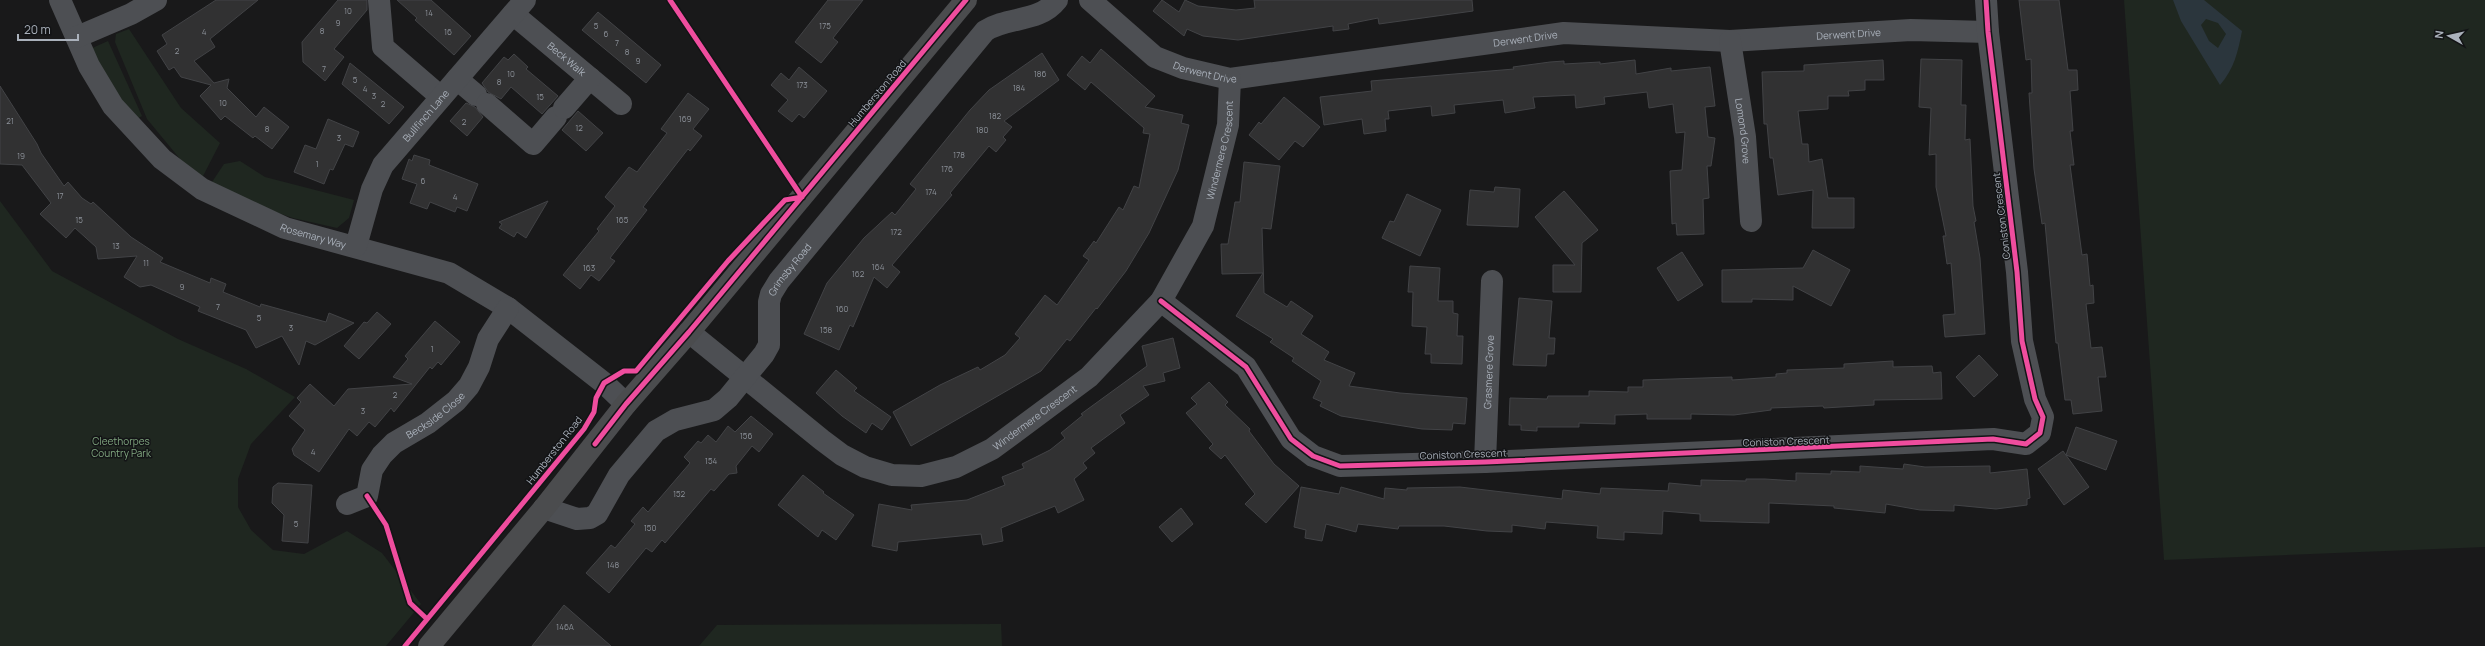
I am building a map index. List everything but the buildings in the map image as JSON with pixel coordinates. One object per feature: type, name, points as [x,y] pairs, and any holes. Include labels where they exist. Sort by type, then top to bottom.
[{"type":"main road","name":"Humberston Road","points":[[429,646],[544,508],[626,404],[689,332],[957,3]]},
{"type":"street","name":"Rosemary Way","points":[[60,0],[89,66],[113,106],[162,159],[202,190],[285,228],[356,246],[449,273],[508,308],[604,384],[626,404]]},
{"type":"street","points":[[77,37],[131,14],[156,0]]},
{"type":"street","points":[[379,0],[383,47],[441,97]]},
{"type":"street","name":"Grimsby Road","points":[[544,508],[577,519],[590,518],[597,514],[619,475],[656,431],[675,420],[714,410],[728,398],[745,378],[769,345],[771,327],[768,308],[770,294],[980,36],[996,24],[1032,17],[1045,12],[1057,0]]},
{"type":"street","name":"Derwent Drive","points":[[1090,0],[1155,57],[1183,68],[1230,78],[1564,33],[1730,41],[1911,30],[1988,32]]},
{"type":"street","name":"Coniston Crescent","points":[[1162,301],[1246,367],[1291,439],[1313,456],[1340,466],[1485,462],[1993,439],[2026,444],[2040,433],[2042,417],[2035,399],[2022,341],[2017,272],[1988,32],[1986,0]]},
{"type":"street","name":"Beck Walk","points":[[514,6],[590,78],[622,104]]},
{"type":"street","name":"Bullfinch Lane","points":[[356,246],[372,189],[383,166],[457,79],[514,6]]},
{"type":"street","name":"Lomond Grove","points":[[1730,41],[1745,137],[1751,221]]},
{"type":"street","points":[[457,79],[533,144],[590,78]]},
{"type":"street","name":"Windermere Crescent","points":[[689,332],[842,455],[865,467],[892,475],[921,476],[956,467],[992,449],[1089,377],[1162,301],[1203,226],[1228,124],[1230,78]]},
{"type":"street","name":"Grasmere Grove","points":[[1485,462],[1492,281]]},
{"type":"street","name":"Beckside Close","points":[[347,504],[367,496],[372,470],[382,455],[394,443],[428,423],[456,401],[469,386],[479,367],[488,339],[508,308]]},
{"type":"green space","points":[[2124,0],[2485,0],[2485,547],[2164,560]]},
{"type":"green space","points":[[129,29],[181,108],[220,143],[202,178],[185,165],[147,119],[115,42],[116,34]]},
{"type":"green space","points":[[108,41],[142,116],[134,121],[90,49]]},
{"type":"green space","points":[[240,161],[265,177],[354,200],[349,218],[337,228],[293,218],[252,204],[212,182],[224,164]]},
{"type":"green space","name":"Cleethorpes Country Park","points":[[0,201],[52,271],[178,339],[246,369],[295,397],[251,444],[238,479],[238,507],[251,530],[273,550],[304,554],[347,531],[382,553],[421,604],[386,646],[0,646]]},
{"type":"green space","points":[[1001,624],[1002,646],[699,646],[717,625]]},
{"type":"shaded area","points":[[2173,0],[2204,0],[2242,31],[2235,60],[2229,73],[2220,85],[2181,21]],"holes":[[[2206,19],[2218,23],[2226,34],[2218,48],[2209,41],[2201,25]]]},
{"type":"cycle path","points":[[670,0],[802,197]]},
{"type":"cycle path","points":[[595,444],[626,404],[689,332],[966,0]]},
{"type":"cycle path","points":[[1161,301],[1246,367],[1291,439],[1313,456],[1340,466],[1485,462],[1993,439],[2026,444],[2040,433],[2043,417],[2035,399],[2022,341],[2017,272],[1988,32],[1986,0]]},
{"type":"cycle path","points":[[405,646],[584,429],[594,412],[596,398],[604,383],[624,371],[636,371],[728,261],[785,200],[802,197]]},
{"type":"cycle path","points":[[367,496],[386,525],[410,603],[427,619]]}]
